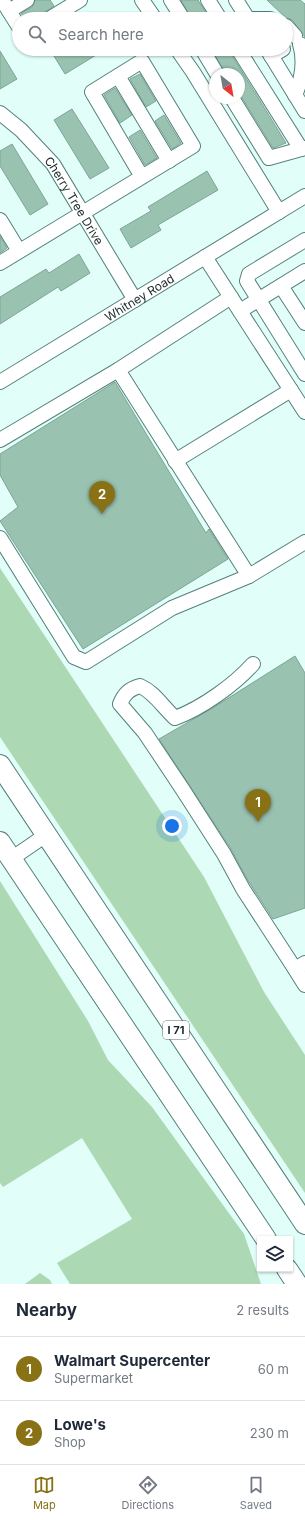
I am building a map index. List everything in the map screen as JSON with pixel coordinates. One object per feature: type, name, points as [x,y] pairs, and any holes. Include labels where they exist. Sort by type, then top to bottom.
[{"type":"highway","name":"I 71","points":[[0,765],[305,1224]]},
{"type":"highway","points":[[0,842],[264,1236]]},
{"type":"highway","points":[[288,1272],[297,1284]]},
{"type":"street","points":[[12,16],[5,5],[27,0]]},
{"type":"street","points":[[60,12],[80,0]]},
{"type":"street","points":[[142,0],[150,12]]},
{"type":"street","points":[[172,0],[179,12]]},
{"type":"street","points":[[208,0],[216,12]]},
{"type":"street","points":[[236,0],[244,12]]},
{"type":"street","points":[[293,48],[304,54],[305,66],[295,95]]},
{"type":"street","points":[[182,56],[279,212]]},
{"type":"street","points":[[206,56],[213,68]]},
{"type":"street","points":[[236,104],[269,158],[303,149],[243,56]]},
{"type":"street","points":[[287,56],[295,95],[305,111]]},
{"type":"street","points":[[0,263],[19,252],[193,146],[142,61],[92,92],[142,177]]},
{"type":"street","points":[[118,76],[169,161]]},
{"type":"street","name":"Cherry Tree Drive","points":[[0,113],[21,130],[53,164],[135,300]]},
{"type":"street","name":"Whitney Road","points":[[0,382],[305,196]]},
{"type":"street","points":[[0,220],[19,252]]},
{"type":"street","points":[[305,240],[249,274],[247,281],[305,374]]},
{"type":"street","points":[[205,257],[305,412]]},
{"type":"street","points":[[240,311],[305,271]]},
{"type":"street","points":[[281,286],[305,323]]},
{"type":"street","points":[[0,440],[118,370],[231,297]]},
{"type":"street","points":[[118,370],[249,576]]},
{"type":"street","points":[[176,461],[291,390]]},
{"type":"street","points":[[0,538],[74,657],[86,662],[172,608],[209,594],[249,576],[305,542]]},
{"type":"street","points":[[253,664],[242,677],[189,713],[175,718],[161,706],[150,690],[140,686],[131,689],[123,696],[120,704],[145,734],[224,854],[243,889],[300,966],[305,985]]},
{"type":"street","points":[[11,859],[46,835]]},
{"type":"green space","points":[[0,568],[204,877],[264,992],[305,1055],[305,1193],[0,737]]},
{"type":"green space","points":[[0,881],[88,1021],[108,1060],[152,1107],[244,1234],[261,1284],[70,1284],[57,1263],[132,1219],[82,1138],[3,1187],[0,1183]]},
{"type":"green space","points":[[40,1273],[50,1280],[52,1284],[25,1284]]},
{"type":"building","points":[[35,0],[50,0],[54,6],[45,12],[23,12],[32,7]]},
{"type":"building","points":[[181,0],[198,0],[206,12],[187,12]]},
{"type":"building","points":[[267,0],[300,0],[305,4],[305,37],[293,21],[293,12],[280,12]]},
{"type":"building","points":[[0,51],[17,79],[0,89]]},
{"type":"building","points":[[54,56],[95,56],[65,74]]},
{"type":"building","points":[[216,56],[232,56],[240,68],[222,68]]},
{"type":"building","points":[[140,74],[156,101],[146,107],[130,79]]},
{"type":"building","points":[[245,77],[286,143],[273,148],[245,103]]},
{"type":"building","points":[[115,88],[132,115],[120,123],[104,95]]},
{"type":"building","points":[[72,109],[109,168],[90,179],[54,120]]},
{"type":"building","points":[[164,115],[181,143],[172,149],[155,121]]},
{"type":"building","points":[[140,130],[157,158],[145,165],[129,137]]},
{"type":"building","points":[[12,144],[48,204],[30,215],[0,166],[0,151]]},
{"type":"building","points":[[207,171],[218,190],[158,225],[161,230],[131,248],[120,229],[151,211],[148,207]]},
{"type":"building","points":[[0,236],[7,248],[0,253]]},
{"type":"building","points":[[79,254],[90,273],[61,291],[58,287],[0,324],[0,297],[46,269],[49,273]]},
{"type":"building","points":[[115,382],[206,533],[209,529],[228,559],[83,649],[0,521],[18,507],[0,475],[0,454]]},
{"type":"building","points":[[295,656],[305,673],[305,908],[273,919],[247,879],[231,849],[159,739],[211,709]]},
{"type":"place","name":"Lowe's","points":[[102,514]]},
{"type":"place","name":"Walmart Supercenter","points":[[258,822]]}]
